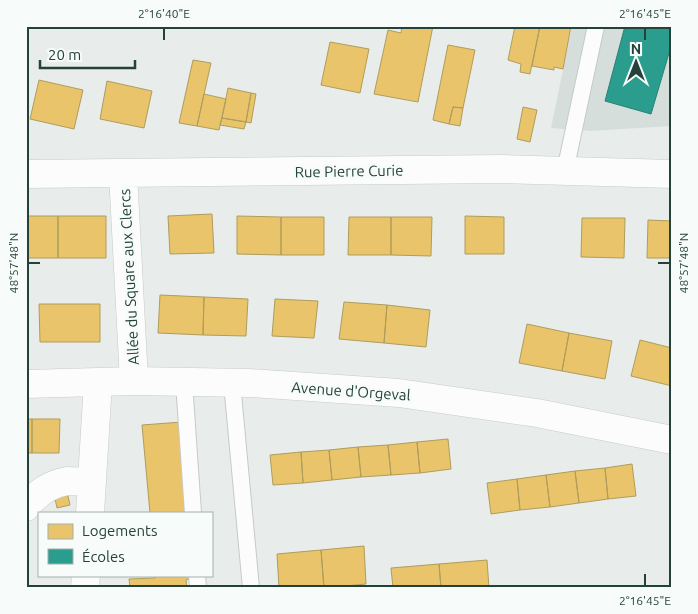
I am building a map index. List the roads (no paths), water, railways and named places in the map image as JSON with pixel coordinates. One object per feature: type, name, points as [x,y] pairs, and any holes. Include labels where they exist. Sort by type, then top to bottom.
[{"type":"street","name":"Rue Pierre Curie","points":[[26,174],[502,169],[672,174]]},
{"type":"street","name":"Allée du Square aux Clercs","points":[[123,173],[134,381]]},
{"type":"street","name":"Avenue d'Orgeval","points":[[26,384],[134,381],[249,383],[399,393],[537,413],[672,440]]},
{"type":"street","points":[[90,512],[98,382]]},
{"type":"street","points":[[26,508],[46,488],[67,482],[92,482]]},
{"type":"lane","points":[[565,171],[596,26]]},
{"type":"lane","points":[[184,382],[193,512]]},
{"type":"lane","points":[[232,383],[251,588]]}]
